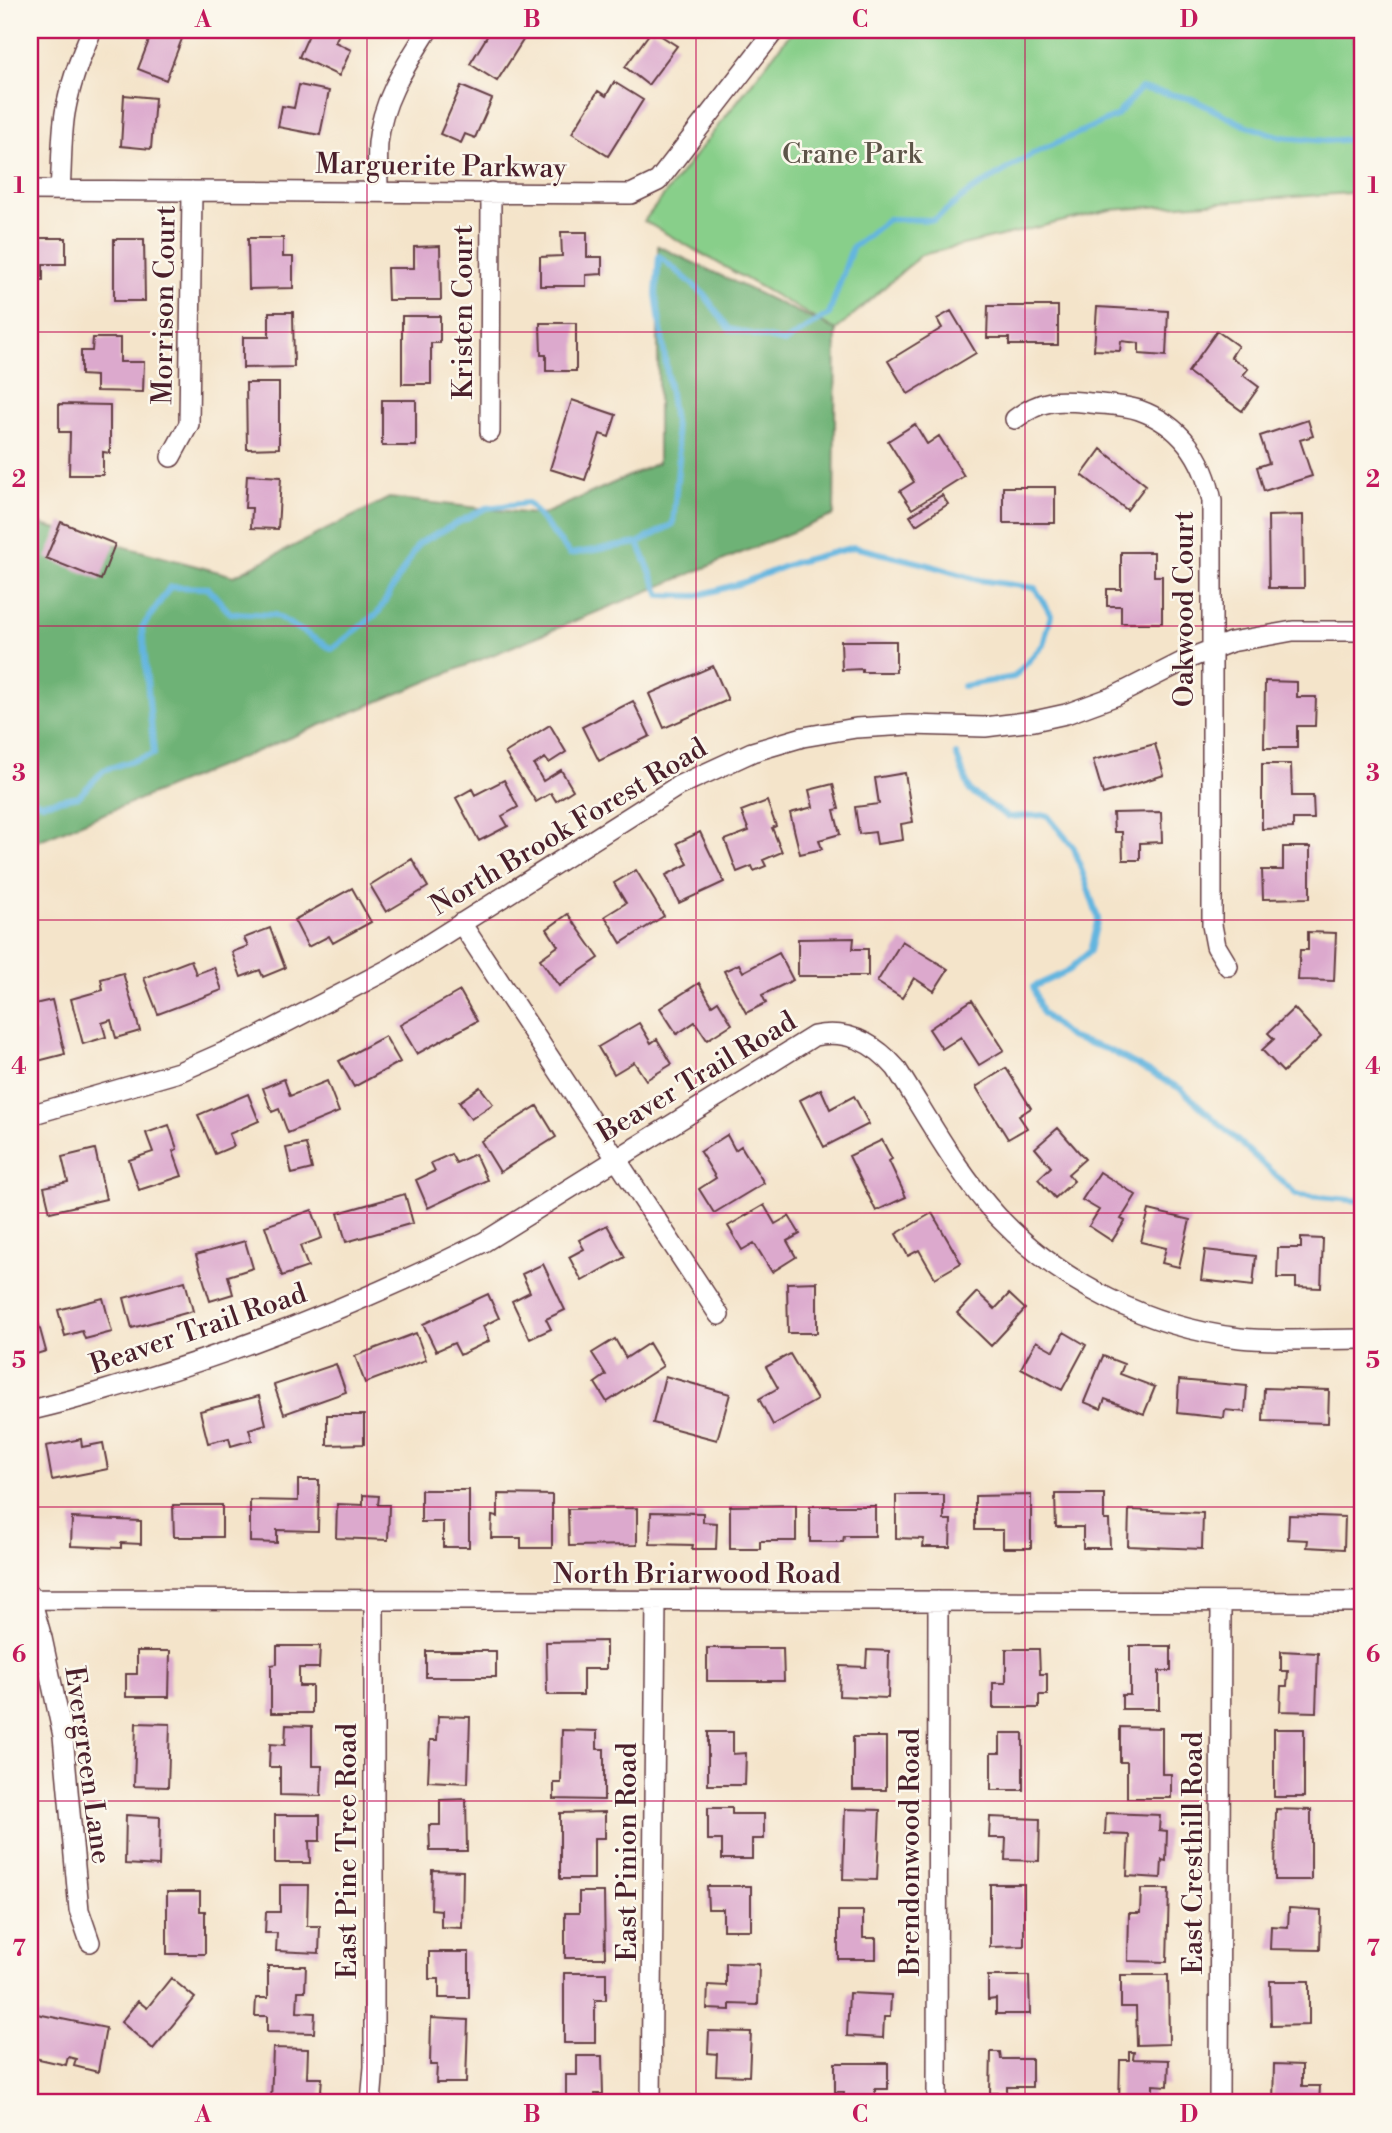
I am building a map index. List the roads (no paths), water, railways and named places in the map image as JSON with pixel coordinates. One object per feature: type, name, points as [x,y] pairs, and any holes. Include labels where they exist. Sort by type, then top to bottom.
[{"type":"street","points":[[60,190],[66,108],[80,57],[92,30]]},
{"type":"street","points":[[378,192],[378,142],[383,114],[392,90],[428,30]]},
{"type":"street","name":"Marguerite Parkway","points":[[30,190],[622,195],[658,181],[775,30]]},
{"type":"street","name":"Morrison Court","points":[[171,457],[189,424],[192,191]]},
{"type":"street","name":"Kristen Court","points":[[490,432],[491,192]]},
{"type":"street","name":"Oakwood Court","points":[[1015,419],[1032,406],[1049,402],[1068,401],[1139,410],[1163,421],[1183,438],[1198,458],[1208,479],[1212,501],[1212,925],[1216,946],[1228,966]]},
{"type":"street","name":"North Brook Forest Road","points":[[30,1115],[179,1072],[256,1038],[391,968],[678,786],[751,752],[803,737],[856,728],[909,725],[985,727],[1034,721],[1066,714],[1115,696],[1212,649],[1272,633],[1362,631]]},
{"type":"street","points":[[461,923],[719,1315]]},
{"type":"street","name":"Beaver Trail Road","points":[[30,1410],[172,1370],[263,1339],[353,1304],[484,1242],[814,1035],[844,1034],[865,1041],[883,1053],[896,1068],[967,1177],[997,1215],[1049,1262],[1099,1294],[1142,1314],[1195,1330],[1263,1339],[1362,1339]]},
{"type":"street","name":"North Briarwood Road","points":[[30,1597],[1362,1602]]},
{"type":"street","name":"Evergreen Lane","points":[[30,1597],[42,1638],[63,1736],[79,1910],[90,1942]]},
{"type":"street","name":"East Pine Tree Road","points":[[371,2103],[374,2067],[374,1600]]},
{"type":"street","name":"East Pinion Road","points":[[651,2103],[656,1601]]},
{"type":"street","name":"Brendonwood Road","points":[[937,2103],[938,1601]]},
{"type":"street","name":"East Cresthill Road","points":[[1219,2103],[1221,1602]]},
{"type":"waterway","points":[[30,800],[43,803],[79,796],[104,770],[154,754],[142,628],[170,587],[208,588],[230,613],[275,615],[332,649],[378,613],[419,543],[486,508],[528,503],[570,554],[638,543],[673,524],[679,458],[656,294],[659,256],[704,294],[729,329],[785,342],[829,314],[852,248],[888,219],[934,220],[971,191],[1034,153],[1116,116],[1141,88],[1192,99],[1244,125],[1281,137],[1326,141],[1354,139]]},
{"type":"waterway","points":[[638,543],[660,595],[696,596],[742,583],[793,563],[854,547],[979,580],[1035,588],[1051,615],[1043,645],[1014,677],[963,686]]},
{"type":"waterway","points":[[956,754],[970,791],[1008,817],[1047,815],[1074,848],[1098,918],[1090,951],[1068,971],[1033,987],[1042,1013],[1069,1037],[1109,1050],[1181,1089],[1297,1195],[1362,1201]]},
{"type":"park label","name":"Crane Park","points":[[852,153]]}]
